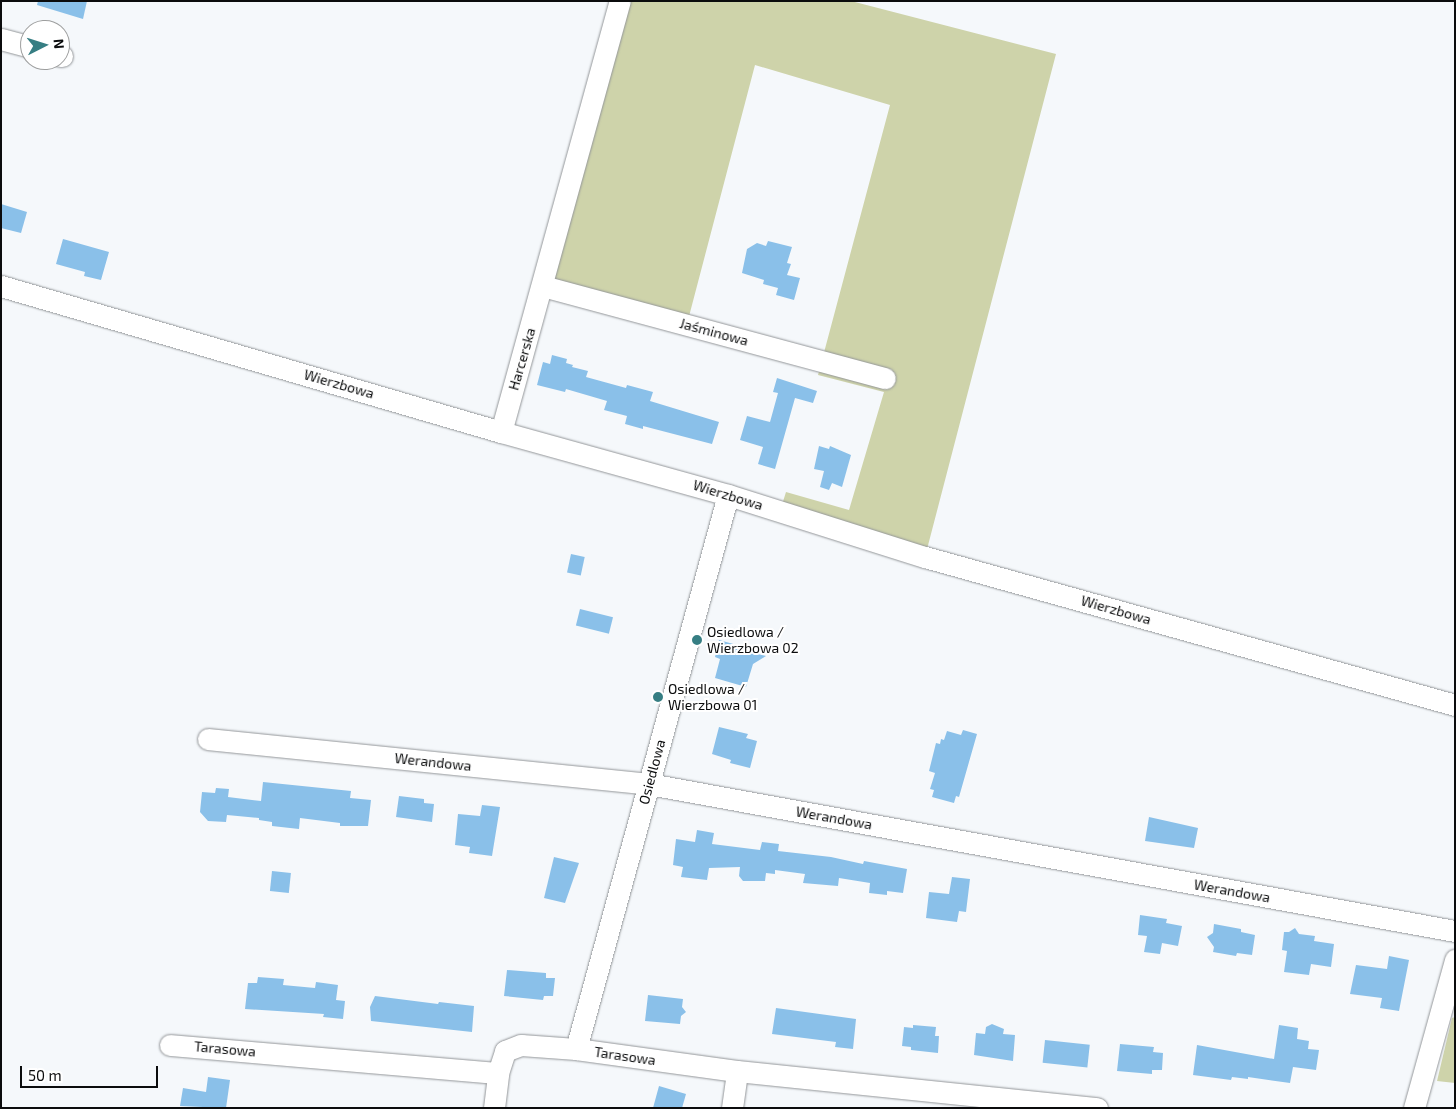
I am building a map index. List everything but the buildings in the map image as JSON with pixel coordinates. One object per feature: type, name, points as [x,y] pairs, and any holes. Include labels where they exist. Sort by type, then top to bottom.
[{"type":"street","name":"Harcerska","points":[[501,432],[543,286],[620,1]]},
{"type":"street","points":[[1,39],[20,44]]},
{"type":"street","name":"Wierzbowa","points":[[1,286],[501,432],[728,495],[925,557],[1455,704]]},
{"type":"street","name":"Jaśminowa","points":[[543,286],[885,378]]},
{"type":"street","name":"Osiedlowa","points":[[576,1049],[728,495]]},
{"type":"street","name":"Werandowa","points":[[208,739],[649,784],[1455,931]]},
{"type":"street","points":[[1414,1108],[1450,994],[1455,960]]},
{"type":"street","name":"Tarasowa","points":[[170,1045],[498,1073],[505,1051],[521,1045],[576,1049],[737,1071],[1097,1108]]},
{"type":"street","points":[[732,1108],[737,1071]]},
{"type":"street","points":[[494,1108],[498,1073]]},
{"type":"green space","points":[[610,1],[851,1],[1056,54],[925,557],[780,511],[786,492],[849,510],[884,392],[818,375],[890,105],[755,65],[687,324],[543,286]]},
{"type":"green space","points":[[1455,1017],[1455,1083],[1437,1081],[1452,1018]]},
{"type":"place","name":"Osiedlowa / Wierzbowa 02","points":[[697,640]]},
{"type":"place","name":"Osiedlowa / Wierzbowa 01","points":[[658,697]]}]
